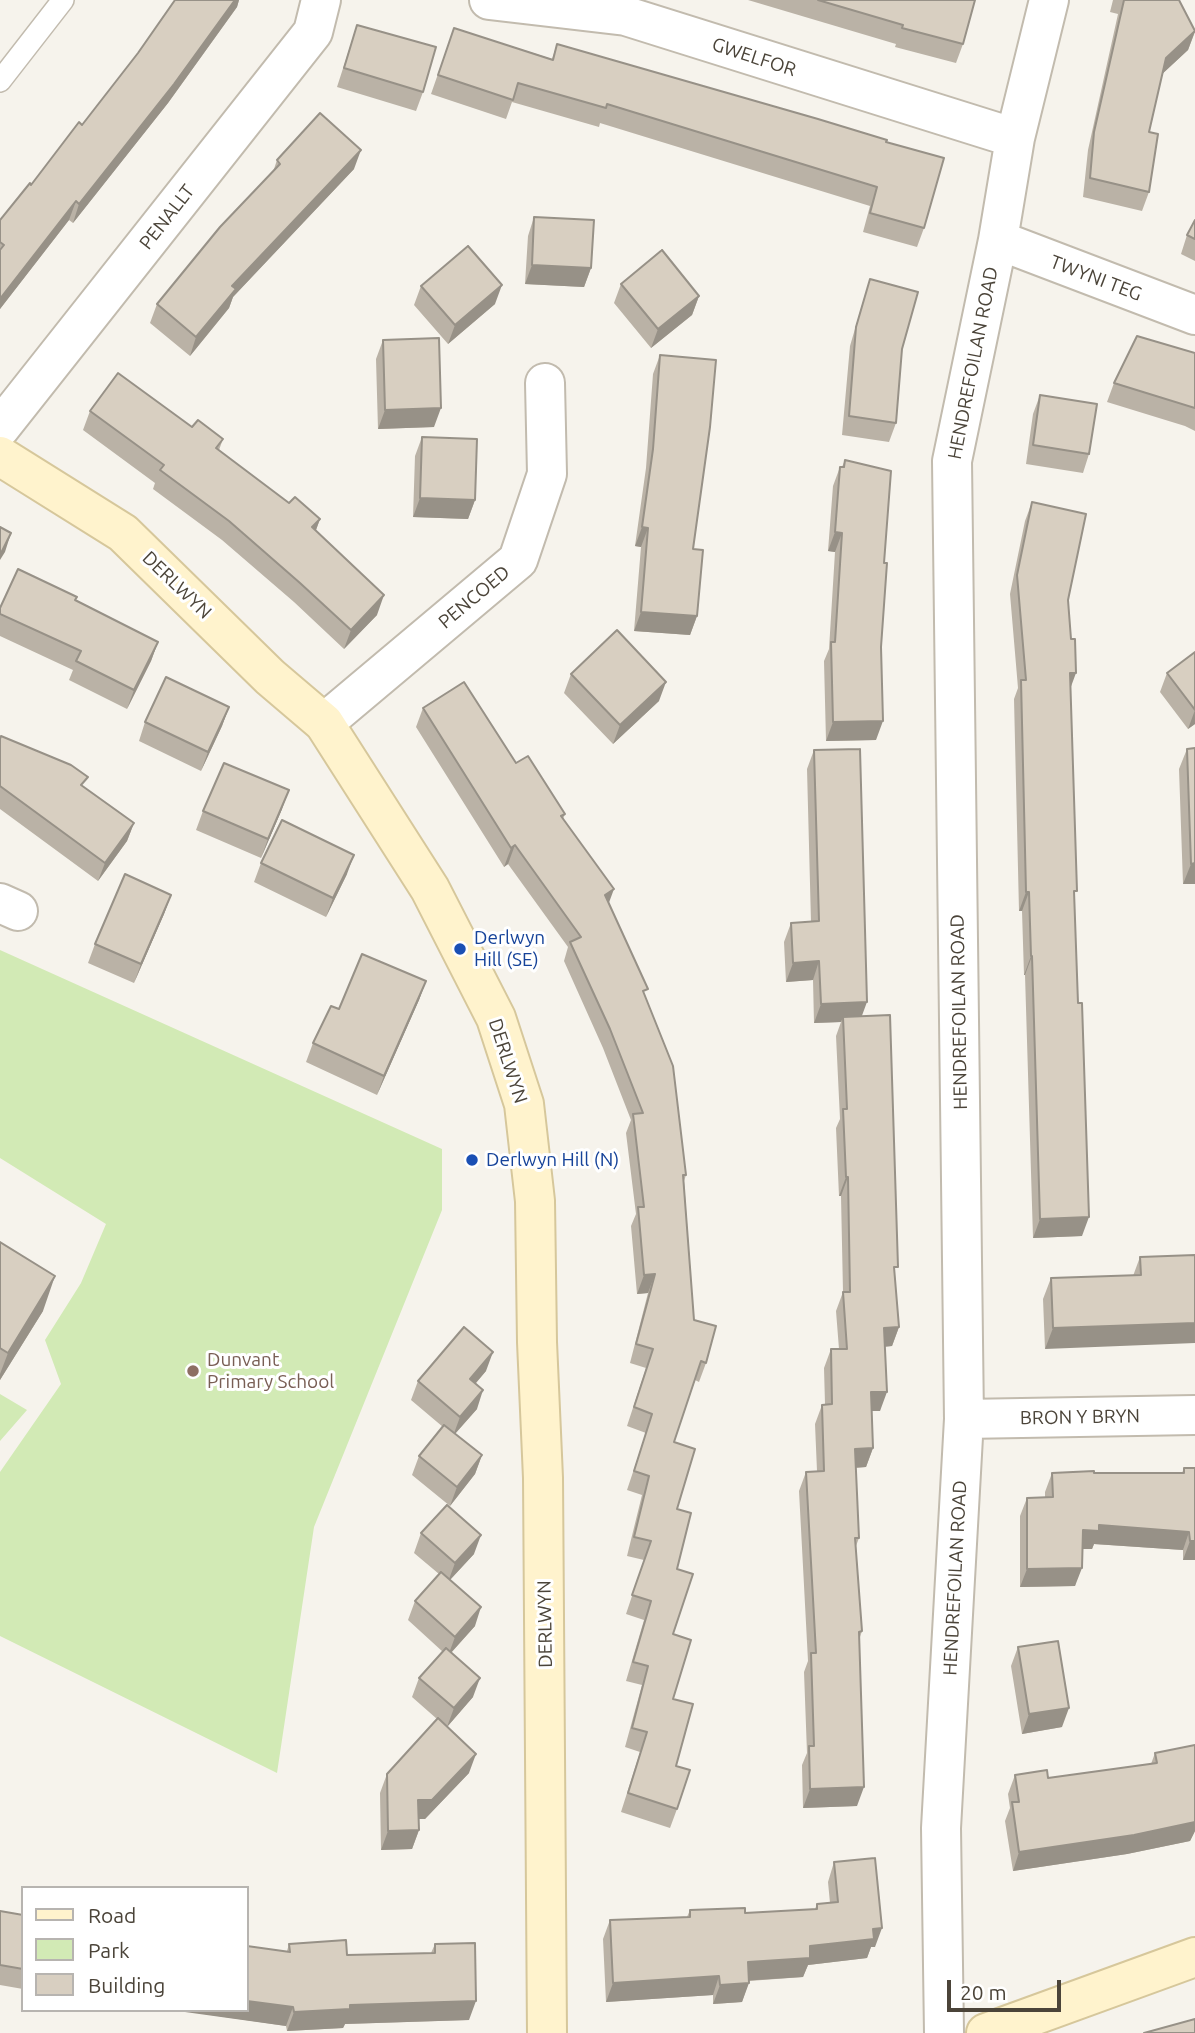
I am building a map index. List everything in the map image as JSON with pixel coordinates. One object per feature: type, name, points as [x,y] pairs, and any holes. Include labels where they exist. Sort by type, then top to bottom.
[{"type":"street","name":"PENALLT","points":[[0,428],[313,32],[321,0]]},
{"type":"street","name":"GWELFOR","points":[[489,0],[626,16],[1014,138]]},
{"type":"street","name":"HENDREFOILAN ROAD","points":[[944,2033],[941,1828],[964,1419],[952,461],[998,240],[1014,138],[1049,0]]},
{"type":"street","name":"TWYNI TEG","points":[[998,240],[1195,316]]},
{"type":"street","name":"PENCOED","points":[[324,723],[518,560],[547,474],[545,383]]},
{"type":"street","name":"DERLWYN","points":[[0,456],[123,533],[270,677],[324,723],[430,889],[496,1018],[524,1104],[535,1201],[543,1478],[547,2033]]},
{"type":"street","name":"BRON Y BRYN","points":[[964,1419],[1195,1415]]},
{"type":"street","points":[[986,2033],[1195,1957]]},
{"type":"lane","points":[[0,80],[63,0]]},
{"type":"green space","name":"Dunvant Primary School","points":[[0,950],[442,1149],[442,1210],[314,1527],[277,1773],[0,1636],[0,1472],[61,1384],[45,1340],[81,1283],[106,1224],[0,1158]]},
{"type":"green space","points":[[0,1394],[27,1410],[0,1441]]},
{"type":"building","points":[[175,0],[235,0],[174,84],[79,204],[76,201],[0,299],[0,250],[4,245],[0,242],[0,220],[30,183],[31,185],[79,122],[82,125]]},
{"type":"building","points":[[818,0],[975,0],[963,44],[902,28],[903,25]]},
{"type":"building","points":[[1124,0],[1179,0],[1195,31],[1166,58],[1149,132],[1158,134],[1149,192],[1090,178],[1094,132]]},
{"type":"building","points":[[357,25],[436,47],[423,92],[344,68]]},
{"type":"building","points":[[454,28],[553,60],[557,44],[944,158],[924,228],[870,213],[877,187],[607,104],[606,108],[518,83],[513,100],[438,75]]},
{"type":"building","points":[[320,113],[361,150],[232,286],[236,289],[196,337],[157,304],[220,227],[280,164],[277,160]]},
{"type":"building","points":[[534,217],[594,220],[591,268],[532,265]]},
{"type":"building","points":[[1195,220],[1195,239],[1187,235]]},
{"type":"building","points":[[468,246],[502,285],[455,325],[421,286]]},
{"type":"building","points":[[662,250],[699,296],[658,329],[621,284]]},
{"type":"building","points":[[870,279],[918,292],[902,349],[896,423],[849,416],[856,327]]},
{"type":"building","points":[[1137,336],[1195,353],[1195,408],[1114,383]]},
{"type":"building","points":[[439,338],[441,408],[385,410],[383,340]]},
{"type":"building","points":[[660,355],[716,360],[710,427],[693,549],[703,550],[697,616],[641,612],[648,528],[642,527],[653,449]]},
{"type":"building","points":[[118,373],[192,427],[198,420],[223,439],[216,448],[289,503],[295,497],[320,519],[312,527],[384,595],[351,630],[229,521],[160,470],[164,465],[90,411]]},
{"type":"building","points":[[1040,395],[1097,404],[1089,454],[1033,445]]},
{"type":"building","points":[[422,437],[477,439],[475,500],[420,498]]},
{"type":"building","points":[[845,460],[891,471],[881,647],[883,721],[833,722],[831,642],[835,642],[842,533],[835,532],[840,467],[844,467]]},
{"type":"building","points":[[1032,502],[1086,514],[1068,600],[1071,639],[1075,639],[1076,673],[1070,673],[1077,891],[1074,891],[1078,1003],[1082,1003],[1089,1217],[1040,1219],[1032,956],[1029,892],[1026,892],[1021,680],[1026,680],[1017,575]]},
{"type":"building","points":[[0,527],[11,533],[0,555]]},
{"type":"building","points":[[18,569],[77,597],[75,600],[158,642],[134,690],[76,661],[81,651],[0,614],[0,608]]},
{"type":"building","points":[[617,630],[666,682],[620,725],[571,674]]},
{"type":"building","points":[[1195,652],[1195,710],[1167,673]]},
{"type":"building","points":[[166,677],[229,707],[208,752],[145,722]]},
{"type":"building","points":[[464,682],[516,763],[528,756],[565,814],[561,816],[614,889],[605,895],[648,989],[643,991],[673,1066],[686,1175],[683,1175],[694,1320],[716,1326],[706,1363],[701,1361],[674,1442],[695,1449],[677,1509],[691,1513],[677,1569],[693,1574],[673,1634],[691,1640],[673,1699],[693,1704],[676,1766],[690,1770],[677,1809],[628,1793],[647,1732],[632,1728],[648,1666],[633,1662],[651,1601],[632,1595],[651,1541],[634,1537],[649,1476],[634,1471],[652,1414],[634,1407],[653,1349],[636,1344],[655,1274],[644,1275],[638,1207],[644,1207],[633,1114],[643,1113],[610,1029],[570,942],[581,937],[515,845],[511,848],[423,708]]},
{"type":"building","points":[[1,736],[71,765],[88,777],[81,785],[134,823],[105,863],[0,786]]},
{"type":"building","points":[[1195,748],[1195,863],[1191,864],[1187,749]]},
{"type":"building","points":[[860,749],[867,1002],[821,1004],[819,961],[793,963],[791,923],[819,921],[814,750]]},
{"type":"building","points":[[224,763],[289,790],[268,839],[203,811]]},
{"type":"building","points":[[282,820],[354,855],[333,898],[261,863]]},
{"type":"building","points":[[125,874],[171,895],[141,964],[95,944]]},
{"type":"building","points":[[362,954],[426,981],[384,1076],[313,1043],[331,1006],[339,1009]]},
{"type":"building","points":[[890,1015],[898,1267],[894,1267],[899,1327],[884,1328],[887,1392],[871,1392],[873,1448],[855,1449],[859,1538],[855,1538],[862,1631],[859,1632],[864,1787],[810,1789],[809,1746],[814,1746],[811,1653],[816,1653],[806,1472],[824,1471],[822,1405],[832,1404],[831,1349],[847,1349],[843,1292],[850,1292],[848,1177],[843,1109],[847,1109],[843,1017]]},
{"type":"building","points":[[0,1242],[55,1276],[8,1353],[0,1348]]},
{"type":"building","points":[[1195,1255],[1195,1323],[1053,1328],[1051,1278],[1141,1275],[1140,1257]]},
{"type":"building","points":[[464,1327],[493,1352],[470,1379],[483,1390],[460,1417],[418,1381]]},
{"type":"building","points":[[444,1425],[482,1455],[457,1487],[419,1456]]},
{"type":"building","points":[[1184,1468],[1195,1468],[1195,1541],[1190,1541],[1189,1532],[1099,1525],[1099,1531],[1083,1530],[1082,1568],[1027,1569],[1027,1498],[1053,1497],[1052,1473],[1184,1473]]},
{"type":"building","points":[[447,1505],[481,1535],[455,1563],[421,1533]]},
{"type":"building","points":[[441,1572],[481,1607],[455,1637],[415,1601]]},
{"type":"building","points":[[1058,1641],[1069,1708],[1029,1714],[1018,1647]]},
{"type":"building","points":[[446,1648],[480,1678],[454,1708],[419,1678]]},
{"type":"building","points":[[438,1718],[476,1754],[432,1800],[418,1800],[419,1830],[388,1831],[387,1774]]},
{"type":"building","points":[[1195,1745],[1195,1822],[1134,1835],[1019,1852],[1012,1802],[1019,1802],[1015,1775],[1047,1770],[1048,1778],[1157,1763],[1155,1753]]},
{"type":"building","points":[[875,1858],[882,1928],[873,1929],[874,1939],[810,1946],[810,1958],[748,1962],[749,1983],[720,1985],[719,1976],[613,1983],[610,1920],[690,1917],[690,1910],[745,1908],[745,1913],[817,1909],[817,1904],[838,1902],[834,1862]]},
{"type":"building","points":[[0,1911],[21,1915],[21,1969],[0,1965]]},
{"type":"building","points":[[346,1940],[347,1955],[435,1953],[435,1944],[475,1943],[476,2001],[350,2005],[350,2009],[294,2012],[293,2007],[248,2001],[248,1946],[290,1952],[289,1944]]},
{"type":"building","points":[[1195,2019],[1195,2033],[1144,2033]]},
{"type":"place","name":"Derlwyn Hill (SE)","points":[[460,949]]},
{"type":"place","name":"Derlwyn Hill (N)","points":[[472,1160]]},
{"type":"place","name":"Dunvant Primary School","points":[[193,1371]]}]
